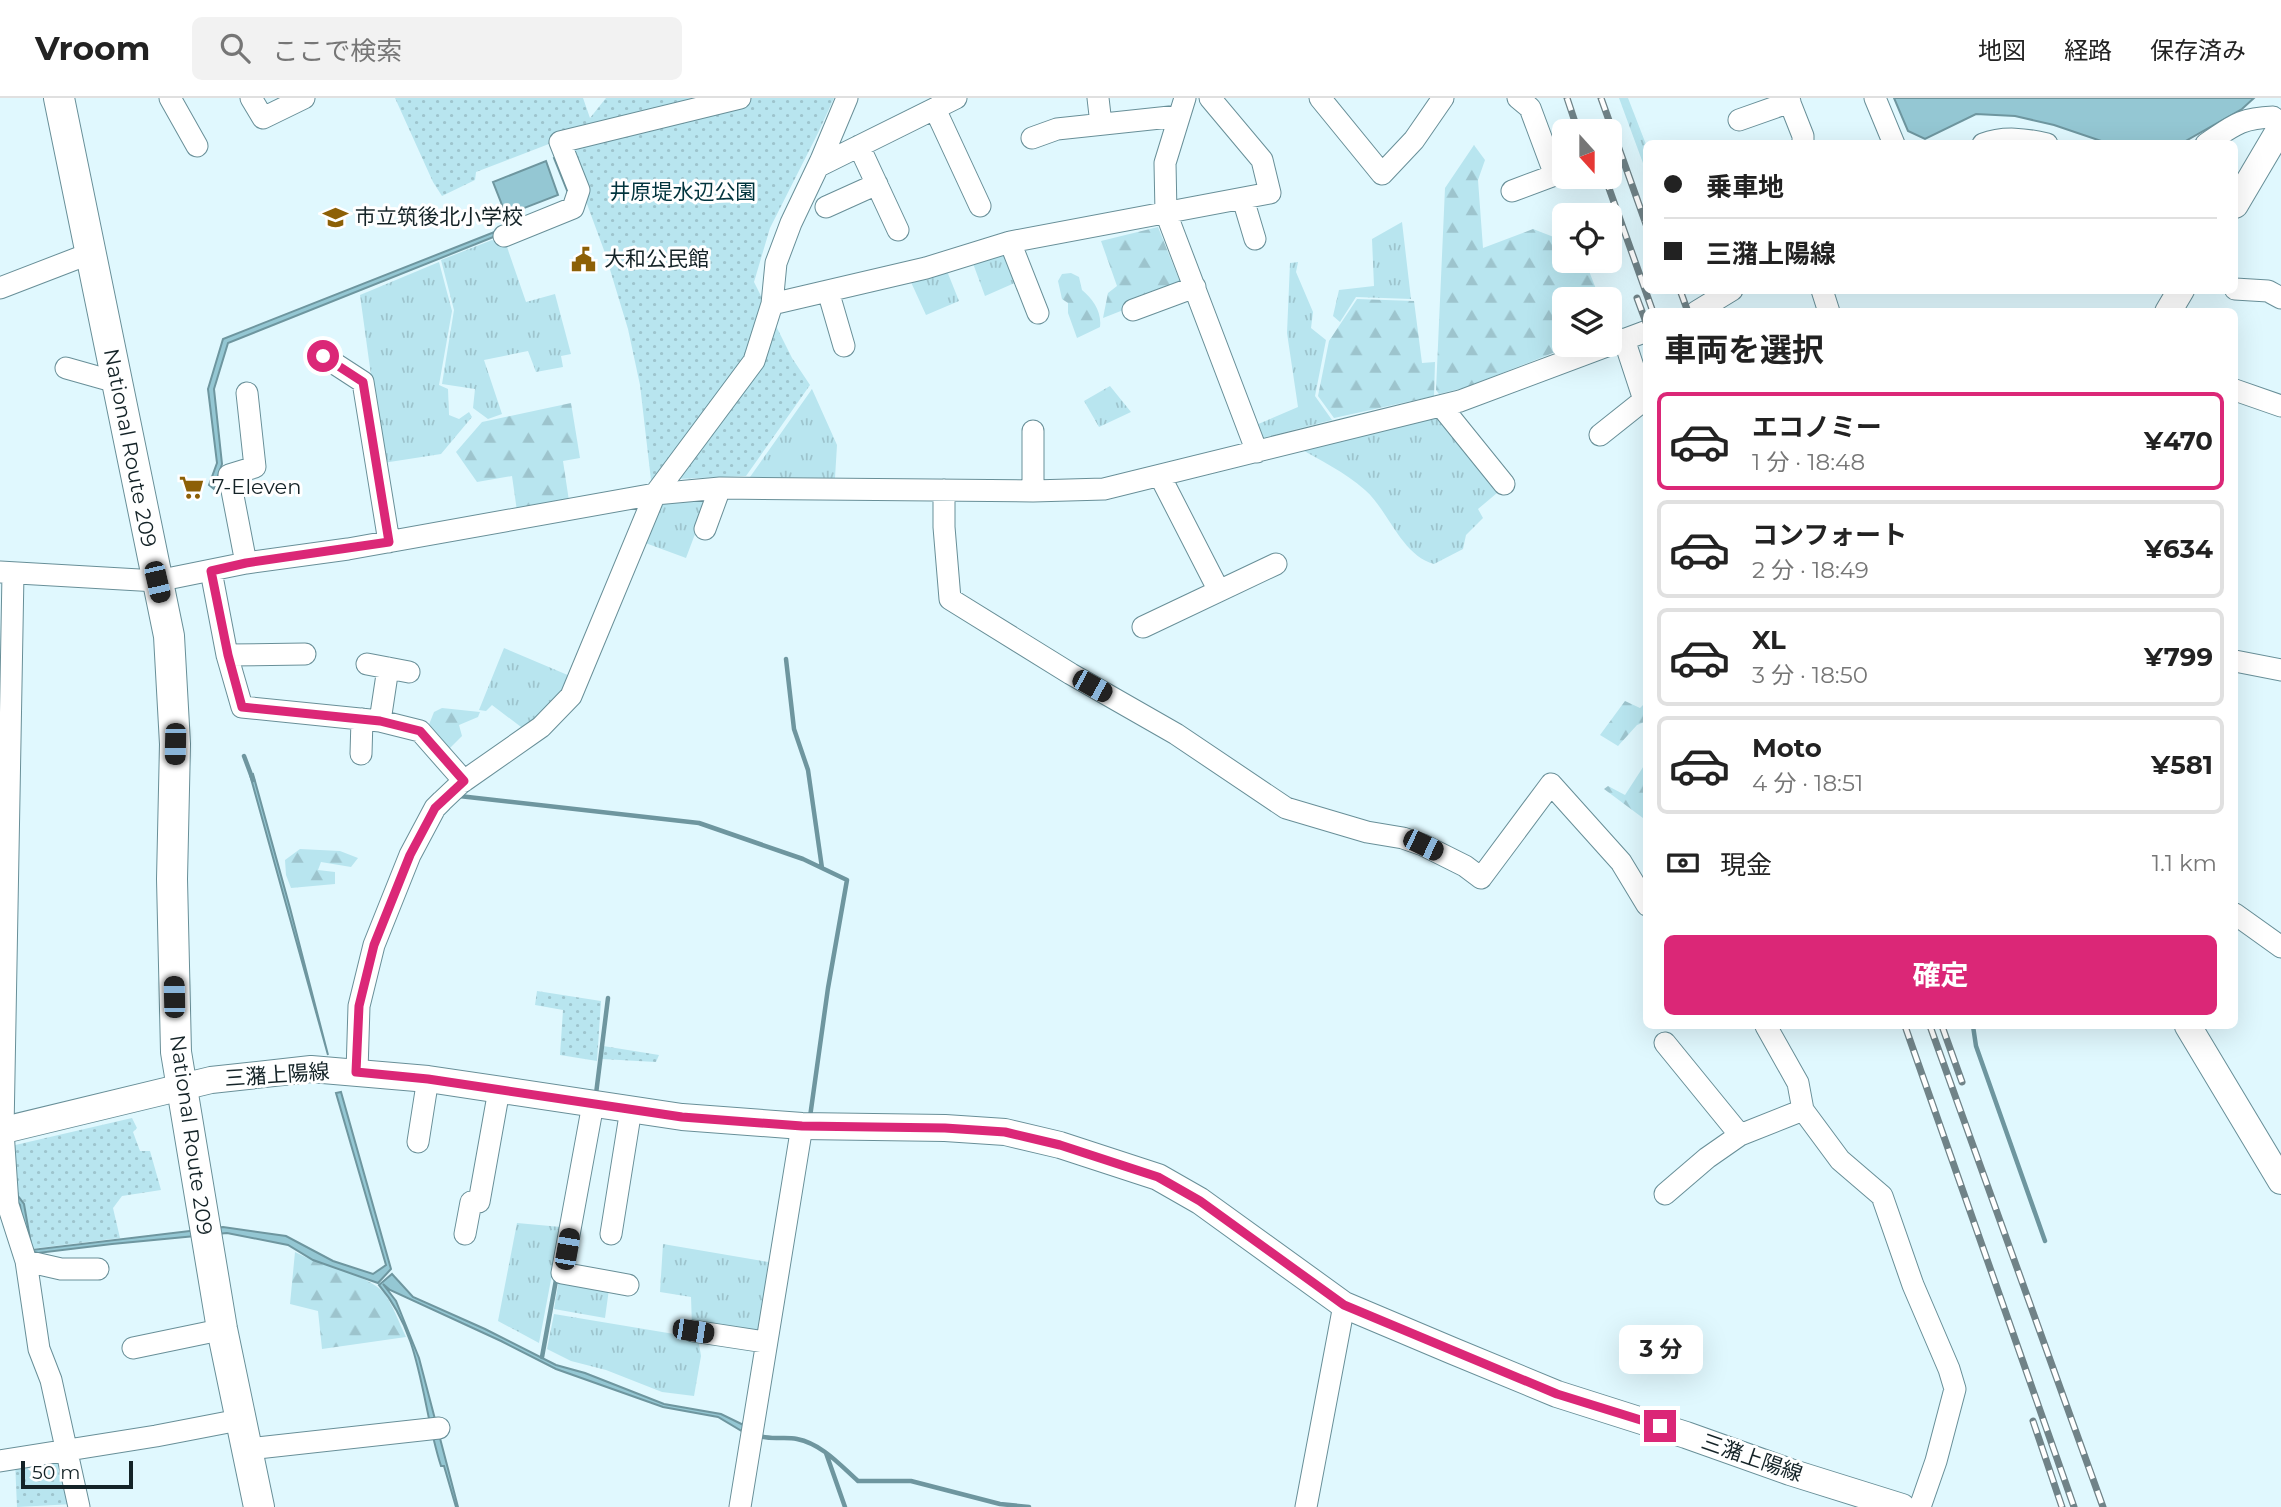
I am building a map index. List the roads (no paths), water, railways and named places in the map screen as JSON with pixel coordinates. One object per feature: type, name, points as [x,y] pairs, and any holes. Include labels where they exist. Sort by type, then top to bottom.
[{"type":"highway","name":"National Route 209","points":[[59,98],[169,636],[175,744],[173,942],[176,1052],[239,1420],[248,1449],[258,1507]]},
{"type":"main road","points":[[2238,200],[2277,129]]},
{"type":"main road","points":[[2190,1029],[2281,1181]]},
{"type":"main road","name":"三潴上陽線","points":[[2,1131],[235,1076],[311,1069],[428,1079],[682,1117],[802,1126],[945,1128],[1005,1132],[1158,1177],[1200,1201],[1344,1305],[1557,1394],[1902,1507]]},
{"type":"street","points":[[170,98],[198,146]]},
{"type":"street","points":[[251,98],[263,118],[304,98]]},
{"type":"street","points":[[504,236],[573,208],[579,190],[560,142],[740,98]]},
{"type":"street","points":[[356,1072],[359,1006],[374,945],[410,855],[435,808],[464,781],[541,727],[570,696],[655,494],[754,361],[772,304],[776,263],[846,98]]},
{"type":"street","points":[[819,166],[956,98]]},
{"type":"street","points":[[1098,98],[1101,124]]},
{"type":"street","points":[[772,304],[926,268],[1010,242],[1270,193],[1262,160],[1210,98]]},
{"type":"street","points":[[1320,98],[1382,174],[1414,140],[1443,98]]},
{"type":"street","points":[[1875,98],[1892,140]]},
{"type":"street","points":[[1739,120],[1789,100],[1803,140]]},
{"type":"street","points":[[1512,191],[1555,175],[1529,101]]},
{"type":"street","points":[[1032,138],[1057,129],[1101,124],[1182,107],[1165,163],[1166,213],[1257,452]]},
{"type":"street","points":[[935,108],[981,206]]},
{"type":"street","points":[[2212,140],[2242,120],[2277,129]]},
{"type":"street","points":[[1992,140],[2031,140]]},
{"type":"street","points":[[859,146],[898,230]]},
{"type":"street","points":[[825,207],[877,184]]},
{"type":"street","points":[[1243,198],[1255,239]]},
{"type":"street","points":[[1010,242],[1038,313]]},
{"type":"street","points":[[0,288],[91,253]]},
{"type":"street","points":[[1133,310],[1195,287]]},
{"type":"street","points":[[2238,289],[2268,291],[2281,298]]},
{"type":"street","points":[[828,291],[844,346]]},
{"type":"street","points":[[1703,308],[1725,294]]},
{"type":"street","points":[[79,1507],[51,1380],[39,1349],[26,1261],[8,1205],[2,1131],[6,572],[157,582],[246,563],[389,542],[655,494],[720,488],[1033,491],[1104,489],[1441,406],[1643,333]]},
{"type":"street","points":[[1624,340],[1643,397]]},
{"type":"street","points":[[323,356],[363,382],[389,542]]},
{"type":"street","points":[[66,368],[105,379]]},
{"type":"street","points":[[2238,391],[2281,407]]},
{"type":"street","points":[[246,563],[229,475],[255,467],[247,393]]},
{"type":"street","points":[[1600,435],[1643,401]]},
{"type":"street","points":[[1441,406],[1504,484]]},
{"type":"street","points":[[1033,431],[1033,491]]},
{"type":"street","points":[[1160,477],[1219,591]]},
{"type":"street","points":[[705,529],[720,488]]},
{"type":"street","points":[[943,490],[943,527],[950,599],[1071,674],[1176,734],[1286,808],[1423,845],[1465,866],[1481,878],[1551,783],[1621,862],[1643,898]]},
{"type":"street","points":[[1143,627],[1276,564]]},
{"type":"street","points":[[211,571],[242,707],[371,720],[420,731],[464,781]]},
{"type":"street","points":[[228,655],[305,654]]},
{"type":"street","points":[[2238,662],[2281,670]]},
{"type":"street","points":[[360,754],[371,720],[377,666],[409,672]]},
{"type":"street","points":[[2238,916],[2281,947]]},
{"type":"street","points":[[1768,1029],[1798,1083],[1803,1110],[1840,1160],[1882,1196],[1913,1285],[1949,1369],[1955,1389],[1936,1461],[1920,1507]]},
{"type":"street","points":[[1665,1043],[1740,1135]]},
{"type":"street","points":[[465,1234],[465,1200],[479,1202],[499,1090]]},
{"type":"street","points":[[418,1142],[426,1091]]},
{"type":"street","points":[[593,1104],[583,1202],[562,1273],[628,1285]]},
{"type":"street","points":[[611,1234],[631,1109]]},
{"type":"street","points":[[1665,1194],[1707,1158],[1740,1135],[1803,1110]]},
{"type":"street","points":[[740,1507],[802,1126]]},
{"type":"street","points":[[26,1261],[61,1269],[98,1269]]},
{"type":"street","points":[[1306,1507],[1344,1305]]},
{"type":"street","points":[[693,1331],[765,1342]]},
{"type":"street","points":[[133,1348],[210,1332]]},
{"type":"street","points":[[0,1461],[239,1420]]},
{"type":"street","points":[[248,1449],[439,1429]]},
{"type":"waterway","points":[[786,659],[794,729],[808,770],[822,868]]},
{"type":"waterway","points":[[244,756],[253,780]]},
{"type":"waterway","points":[[459,796],[699,823],[803,859],[847,880],[828,988],[810,1117]]},
{"type":"waterway","points":[[596,1094],[608,998]]},
{"type":"waterway","points":[[1973,1029],[1976,1046],[2045,1241]]},
{"type":"waterway","points":[[542,1357],[556,1280]]},
{"type":"waterway","points":[[757,1435],[797,1439],[815,1445],[858,1481],[911,1481],[1000,1504],[1029,1507]]},
{"type":"waterway","points":[[826,1453],[845,1507]]},
{"type":"railway","points":[[1567,98],[1574,119]]},
{"type":"railway","points":[[1601,98],[1643,216]]},
{"type":"railway","points":[[1609,189],[1643,284]]},
{"type":"railway","points":[[1647,294],[1652,308]]},
{"type":"railway","points":[[1681,294],[1687,308]]},
{"type":"railway","points":[[1637,298],[1643,314]]},
{"type":"railway","points":[[1906,1029],[2074,1507]]},
{"type":"railway","points":[[1931,1029],[2103,1507]]},
{"type":"railway","points":[[1943,1029],[1962,1082]]},
{"type":"railway","points":[[2033,1421],[2062,1507]]},
{"type":"place","name":"市立筑後北小学校","points":[[335,217]]},
{"type":"place","name":"大和公民館","points":[[584,259]]},
{"type":"place","name":"7-Eleven","points":[[192,487]]},
{"type":"park label","name":"井原堤水辺公園","points":[[683,192]]}]
